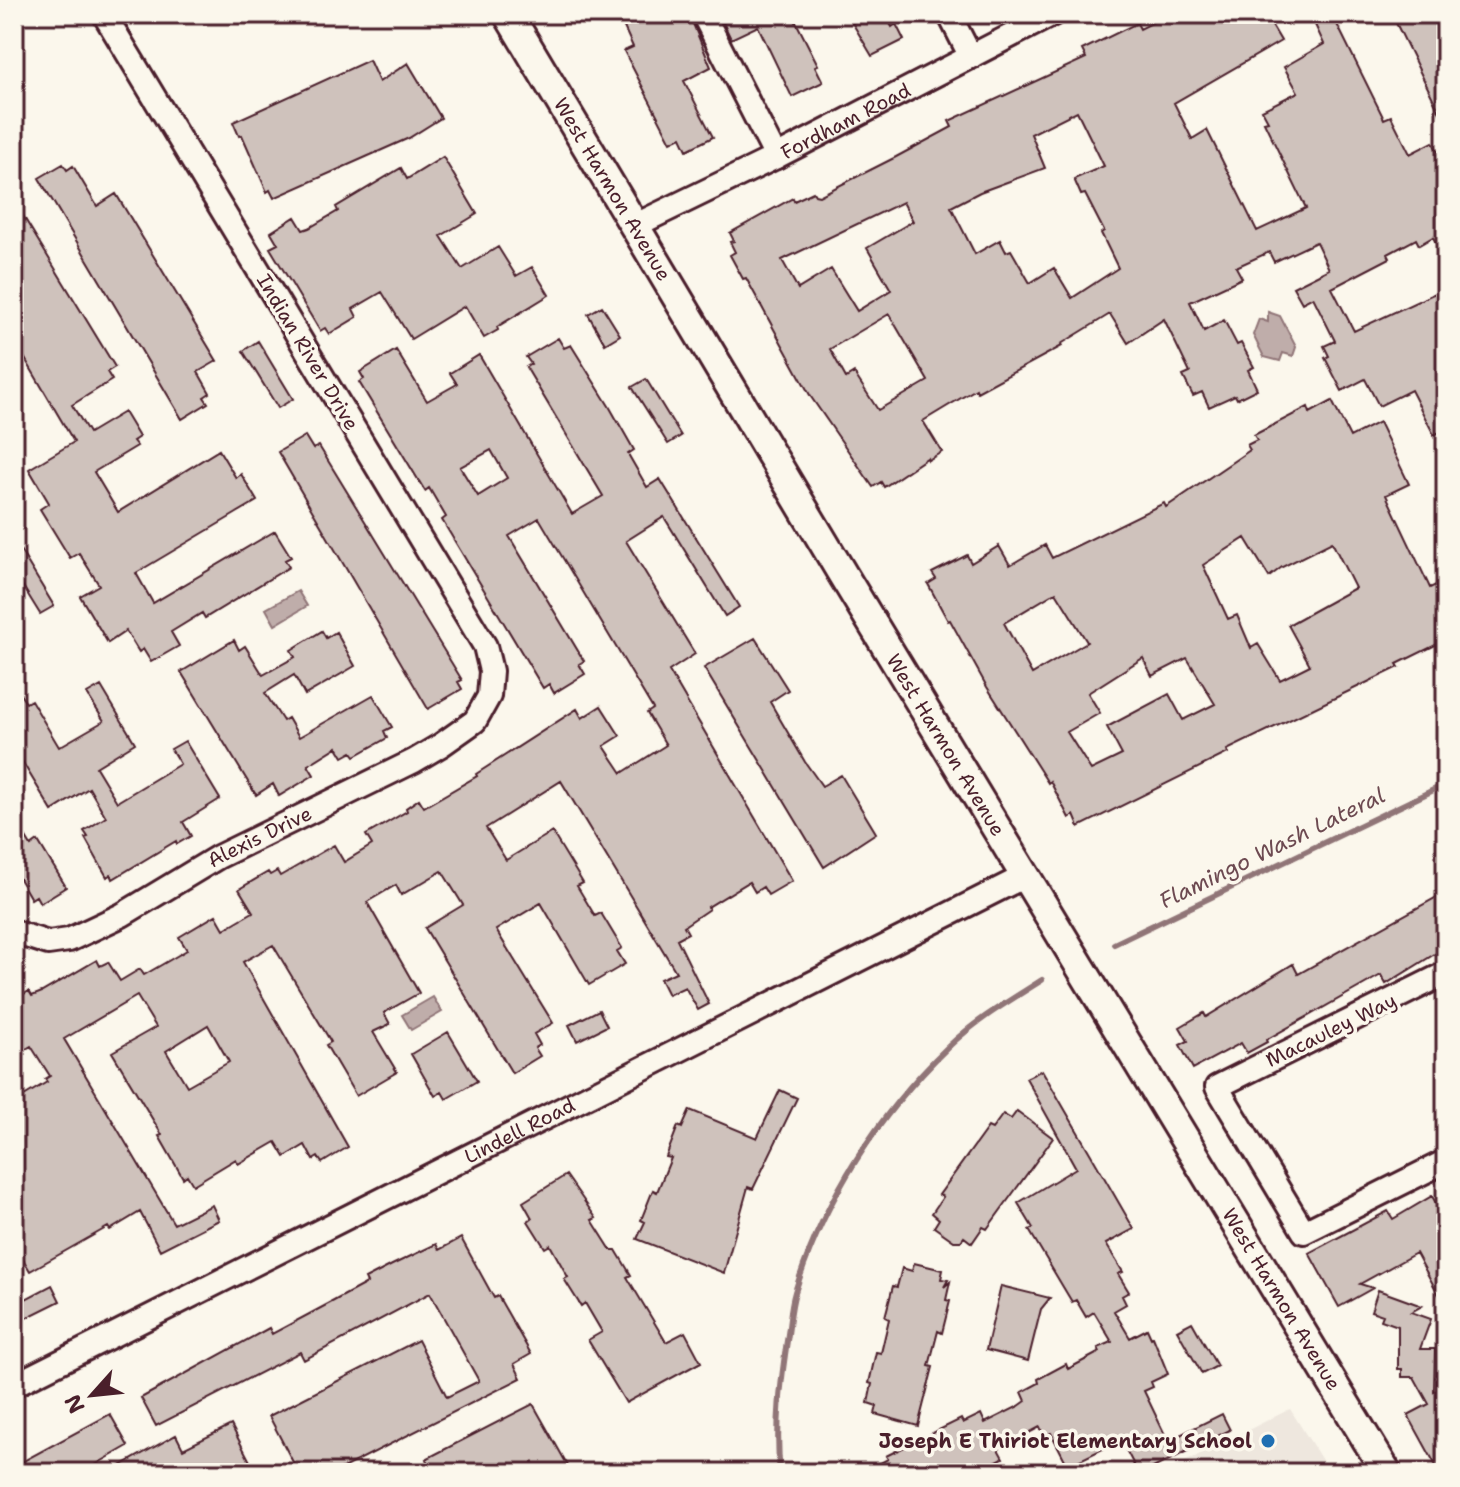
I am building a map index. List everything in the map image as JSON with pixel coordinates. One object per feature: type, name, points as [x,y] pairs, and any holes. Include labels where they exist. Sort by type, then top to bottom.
[{"type":"main road","name":"West Harmon Avenue","points":[[508,14],[843,575],[1387,1473]]},
{"type":"street","name":"Indian River Drive","points":[[104,14],[485,646],[491,671],[489,696]]},
{"type":"street","points":[[703,14],[776,157]]},
{"type":"street","points":[[949,14],[971,57]]},
{"type":"street","name":"Fordham Road","points":[[636,225],[776,157],[1053,14]]},
{"type":"street","name":"Alexis Drive","points":[[15,933],[48,943],[69,940],[122,915],[218,857],[414,761],[475,721],[489,696]]},
{"type":"street","name":"Lindell Road","points":[[14,1385],[1025,876]]},
{"type":"street","name":"Macauley Way","points":[[1446,973],[1217,1087],[1304,1232],[1446,1161]]},
{"type":"shaded area","points":[[1268,312],[1280,316],[1296,347],[1293,356],[1283,353],[1280,361],[1264,357],[1253,335],[1259,319],[1268,322]]},
{"type":"shaded area","points":[[298,591],[307,606],[275,625],[266,609]]},
{"type":"shaded area","points":[[433,997],[442,1012],[411,1030],[402,1015]]},
{"type":"shaded area","name":"Joseph E Thiriot Elementary School","points":[[1290,1409],[1330,1473],[1163,1473]]},
{"type":"building","points":[[618,14],[689,14],[711,67],[684,81],[713,137],[687,150],[681,137],[671,142],[624,51],[633,47]]},
{"type":"building","points":[[719,14],[792,14],[818,65],[815,66],[823,82],[792,97],[758,26],[731,39]]},
{"type":"building","points":[[847,14],[885,14],[892,27],[896,24],[904,40],[872,56]]},
{"type":"building","points":[[1170,14],[1265,14],[1281,41],[1174,103],[1192,139],[1207,130],[1257,231],[1306,208],[1264,122],[1268,121],[1262,110],[1298,92],[1284,67],[1324,44],[1310,14],[1332,14],[1384,119],[1391,116],[1410,154],[1433,142],[1446,169],[1446,263],[1433,237],[1419,245],[1416,239],[1388,254],[1390,258],[1332,288],[1354,331],[1446,288],[1446,429],[1434,435],[1411,390],[1379,406],[1365,379],[1342,391],[1325,358],[1329,356],[1324,346],[1335,341],[1313,297],[1302,303],[1293,287],[1329,269],[1316,242],[1274,262],[1269,252],[1236,267],[1242,278],[1190,302],[1204,331],[1224,320],[1237,345],[1241,343],[1254,367],[1248,370],[1257,389],[1209,407],[1202,392],[1193,396],[1183,376],[1190,373],[1164,319],[1128,343],[1110,314],[1062,346],[977,392],[976,389],[923,421],[942,452],[927,458],[884,487],[881,482],[873,487],[811,397],[746,278],[743,279],[730,255],[735,252],[730,233],[793,198],[794,201],[813,192],[819,196],[896,157],[952,127],[949,121],[1086,58],[1082,50],[1137,23],[1140,29]],"holes":[[[1077,111],[1104,166],[1074,179],[1104,231],[1101,233],[1118,268],[1072,298],[1054,268],[1030,283],[1011,250],[1006,252],[1000,240],[975,254],[951,207],[980,192],[1045,168],[1031,134]],[[903,202],[913,221],[867,248],[891,290],[857,311],[831,269],[798,289],[782,260]],[[889,314],[928,381],[878,410],[854,373],[846,378],[830,349]]]},
{"type":"building","points":[[1414,14],[1446,14],[1446,125],[1396,23]]},
{"type":"building","points":[[369,60],[379,82],[408,63],[441,118],[409,138],[274,198],[270,190],[267,192],[242,135],[239,136],[233,122]]},
{"type":"building","points":[[443,157],[477,214],[441,236],[462,269],[498,247],[516,276],[532,267],[549,295],[484,338],[465,306],[411,339],[382,292],[353,309],[357,317],[329,334],[325,328],[320,331],[270,248],[278,244],[271,232],[295,217],[303,230],[309,228],[338,211],[336,207],[401,168],[407,179]]},
{"type":"building","points":[[63,164],[67,170],[73,166],[97,206],[116,194],[217,361],[198,372],[210,393],[204,397],[208,403],[182,419],[39,178]]},
{"type":"building","points":[[14,201],[115,367],[107,372],[112,380],[72,405],[89,433],[124,412],[139,437],[133,441],[137,446],[94,472],[118,512],[219,450],[236,478],[241,474],[257,501],[136,573],[153,603],[275,531],[291,557],[285,560],[289,567],[205,618],[202,613],[171,632],[179,646],[151,662],[143,649],[139,652],[126,631],[108,643],[80,596],[99,585],[79,553],[70,558],[40,509],[49,503],[29,469],[74,442],[14,340],[14,320],[25,314],[14,296]]},
{"type":"building","points":[[602,306],[620,335],[605,344],[588,314]]},
{"type":"building","points":[[558,338],[564,348],[571,345],[634,450],[628,454],[647,487],[660,479],[739,607],[725,616],[664,517],[626,541],[695,654],[669,671],[792,881],[768,895],[763,887],[755,892],[749,882],[684,926],[688,933],[677,939],[709,1004],[698,1010],[685,987],[668,995],[660,979],[676,972],[561,781],[486,828],[506,860],[552,832],[583,883],[577,886],[595,916],[601,913],[622,948],[617,951],[625,964],[589,985],[541,903],[496,930],[553,1023],[534,1034],[540,1045],[535,1048],[540,1056],[512,1073],[425,928],[463,905],[442,871],[401,895],[396,885],[367,902],[419,993],[384,1013],[390,1024],[373,1032],[397,1072],[356,1096],[326,1045],[331,1042],[273,945],[243,962],[348,1147],[322,1163],[318,1157],[313,1160],[305,1145],[285,1157],[276,1142],[238,1164],[236,1159],[193,1185],[187,1175],[183,1178],[159,1136],[162,1135],[112,1052],[156,1027],[137,996],[64,1039],[174,1224],[212,1205],[219,1220],[160,1250],[140,1212],[30,1271],[14,1244],[14,1102],[47,1082],[45,1079],[50,1076],[31,1046],[14,1056],[14,1000],[29,991],[32,996],[42,992],[97,960],[100,966],[108,962],[120,981],[140,969],[144,975],[187,950],[179,937],[216,915],[224,929],[253,912],[239,889],[268,872],[270,875],[277,871],[280,876],[334,845],[344,862],[372,845],[366,835],[407,811],[406,808],[419,799],[424,807],[477,776],[577,709],[582,718],[601,706],[620,736],[604,746],[622,773],[666,745],[647,713],[653,709],[539,518],[509,536],[584,661],[579,664],[585,674],[554,693],[549,684],[543,688],[442,520],[446,517],[429,488],[425,491],[359,382],[364,379],[360,372],[396,350],[427,401],[457,384],[450,373],[479,355],[572,514],[603,496],[526,367],[531,364],[526,357]],"holes":[[[491,450],[507,478],[478,496],[460,467]],[[208,1025],[229,1062],[187,1086],[166,1051]]]},
{"type":"building","points":[[258,341],[293,399],[278,408],[243,351]]},
{"type":"building","points":[[646,379],[681,436],[668,444],[632,387]]},
{"type":"building","points":[[1332,401],[1350,437],[1379,422],[1409,484],[1386,495],[1430,588],[1446,580],[1446,640],[1397,664],[1399,667],[1227,750],[1228,753],[1079,827],[1074,815],[1069,818],[1050,781],[1048,783],[948,621],[928,584],[936,579],[932,573],[967,555],[971,563],[999,546],[1010,565],[1045,545],[1052,558],[1164,503],[1166,507],[1250,450],[1247,445],[1257,440],[1254,435],[1308,407],[1310,413]],"holes":[[[1245,538],[1269,577],[1282,567],[1332,542],[1355,588],[1288,625],[1310,665],[1280,680],[1258,644],[1251,648],[1237,615],[1228,619],[1203,565]],[[1056,592],[1087,642],[1032,674],[1004,623]],[[1143,658],[1152,676],[1187,658],[1215,704],[1183,720],[1169,694],[1107,727],[1122,755],[1091,770],[1067,732],[1100,713],[1088,693]]]},
{"type":"building","points":[[305,436],[313,449],[319,446],[462,680],[458,682],[462,689],[428,709],[278,452]]},
{"type":"building","points":[[14,540],[54,606],[40,614],[14,572]]},
{"type":"building","points":[[322,631],[326,638],[336,632],[355,666],[305,695],[294,675],[265,693],[283,721],[288,718],[299,737],[373,695],[392,727],[384,731],[387,738],[355,756],[352,752],[343,757],[337,747],[308,765],[314,775],[279,796],[273,784],[256,795],[181,672],[234,640],[239,650],[245,646],[263,675],[295,657],[291,650]]},
{"type":"building","points":[[755,638],[788,690],[770,702],[805,762],[822,786],[841,775],[876,833],[824,867],[704,668]]},
{"type":"building","points":[[14,685],[26,703],[31,700],[59,747],[104,721],[87,694],[101,686],[135,743],[96,767],[117,802],[180,764],[171,749],[185,741],[220,799],[183,822],[191,836],[177,844],[176,841],[113,879],[111,874],[107,877],[85,838],[88,837],[84,831],[106,817],[89,788],[52,811],[14,748]]},
{"type":"building","points":[[14,818],[31,846],[38,841],[66,887],[40,903],[36,896],[31,899],[14,870]]},
{"type":"building","points":[[1446,892],[1446,947],[1386,984],[1381,975],[1247,1053],[1241,1043],[1193,1069],[1180,1045],[1188,1041],[1180,1027],[1204,1013],[1206,1017],[1293,964],[1298,974]]},
{"type":"building","points":[[599,1010],[607,1026],[577,1041],[569,1025]]},
{"type":"building","points":[[448,1032],[477,1081],[446,1099],[442,1092],[435,1096],[411,1054]]},
{"type":"building","points":[[1042,1070],[1134,1229],[1106,1244],[1123,1272],[1118,1274],[1129,1292],[1122,1296],[1126,1304],[1114,1311],[1130,1338],[1147,1329],[1153,1337],[1168,1374],[1151,1382],[1153,1387],[1144,1391],[1168,1441],[1222,1414],[1230,1430],[1143,1473],[1138,1473],[1121,1440],[1068,1466],[1051,1433],[1044,1436],[1040,1427],[998,1449],[1003,1458],[985,1467],[988,1473],[862,1473],[888,1459],[886,1456],[961,1419],[963,1423],[981,1414],[985,1423],[1019,1406],[1026,1401],[1022,1392],[1039,1383],[1038,1379],[1066,1364],[1068,1369],[1112,1342],[1094,1312],[1086,1317],[1076,1300],[1072,1302],[1029,1230],[1033,1228],[1018,1203],[1076,1168],[1026,1078]]},
{"type":"building","points":[[780,1090],[797,1098],[753,1189],[748,1187],[724,1273],[637,1239],[653,1190],[657,1192],[671,1158],[666,1157],[678,1126],[682,1128],[690,1110],[757,1138]]},
{"type":"building","points":[[1017,1111],[1053,1138],[987,1229],[983,1227],[972,1243],[964,1237],[961,1241],[954,1241],[934,1227],[939,1219],[932,1213],[943,1197],[939,1195],[988,1127],[992,1129],[1003,1114],[1011,1119]]},
{"type":"building","points":[[566,1175],[596,1218],[592,1220],[611,1250],[616,1250],[631,1275],[627,1277],[666,1342],[685,1332],[701,1362],[626,1403],[588,1340],[602,1332],[585,1303],[581,1306],[564,1279],[568,1277],[550,1245],[545,1248],[528,1221],[532,1218],[523,1202]]},
{"type":"building","points":[[1432,1196],[1446,1221],[1446,1308],[1416,1253],[1360,1284],[1373,1288],[1339,1307],[1309,1253],[1388,1211],[1393,1219]]},
{"type":"building","points":[[461,1238],[494,1298],[498,1296],[531,1354],[514,1364],[521,1378],[333,1473],[303,1473],[299,1466],[296,1468],[269,1416],[418,1340],[447,1397],[479,1381],[430,1293],[304,1360],[300,1352],[156,1426],[141,1398],[269,1328],[272,1334],[367,1283],[365,1279],[392,1265],[436,1244],[439,1250]]},
{"type":"building","points":[[914,1263],[943,1270],[941,1279],[948,1280],[944,1287],[950,1282],[946,1300],[950,1301],[929,1366],[933,1367],[918,1426],[875,1414],[877,1406],[868,1403],[872,1384],[869,1383],[876,1352],[881,1353],[889,1319],[885,1317],[893,1286],[897,1287],[902,1268],[912,1271]]},
{"type":"building","points":[[52,1285],[60,1301],[14,1324],[14,1305]]},
{"type":"building","points":[[1001,1286],[1050,1298],[1041,1309],[1028,1361],[986,1350]]},
{"type":"building","points":[[1378,1290],[1422,1306],[1411,1312],[1431,1319],[1420,1349],[1435,1349],[1434,1392],[1446,1385],[1446,1473],[1440,1473],[1408,1415],[1429,1404],[1414,1377],[1402,1377],[1402,1369],[1398,1369],[1398,1326],[1381,1320],[1383,1315],[1371,1311]]},
{"type":"building","points":[[1192,1322],[1217,1366],[1202,1374],[1177,1330]]},
{"type":"building","points":[[533,1404],[572,1473],[432,1473],[426,1459]]},
{"type":"building","points":[[110,1414],[128,1446],[81,1473],[14,1473],[14,1466]]},
{"type":"building","points":[[231,1425],[256,1473],[108,1473],[176,1435],[183,1449]]},
{"type":"waterway","name":"Flamingo Wash Lateral","points":[[1114,944],[1446,784]]},
{"type":"waterway","name":"Flamingo Wash Lateral","points":[[780,1473],[780,1404],[792,1302],[807,1258],[838,1192],[856,1160],[899,1100],[948,1047],[993,1011],[1042,980]]},
{"type":"place","name":"Joseph E Thiriot Elementary School","points":[[1268,1441]]}]
